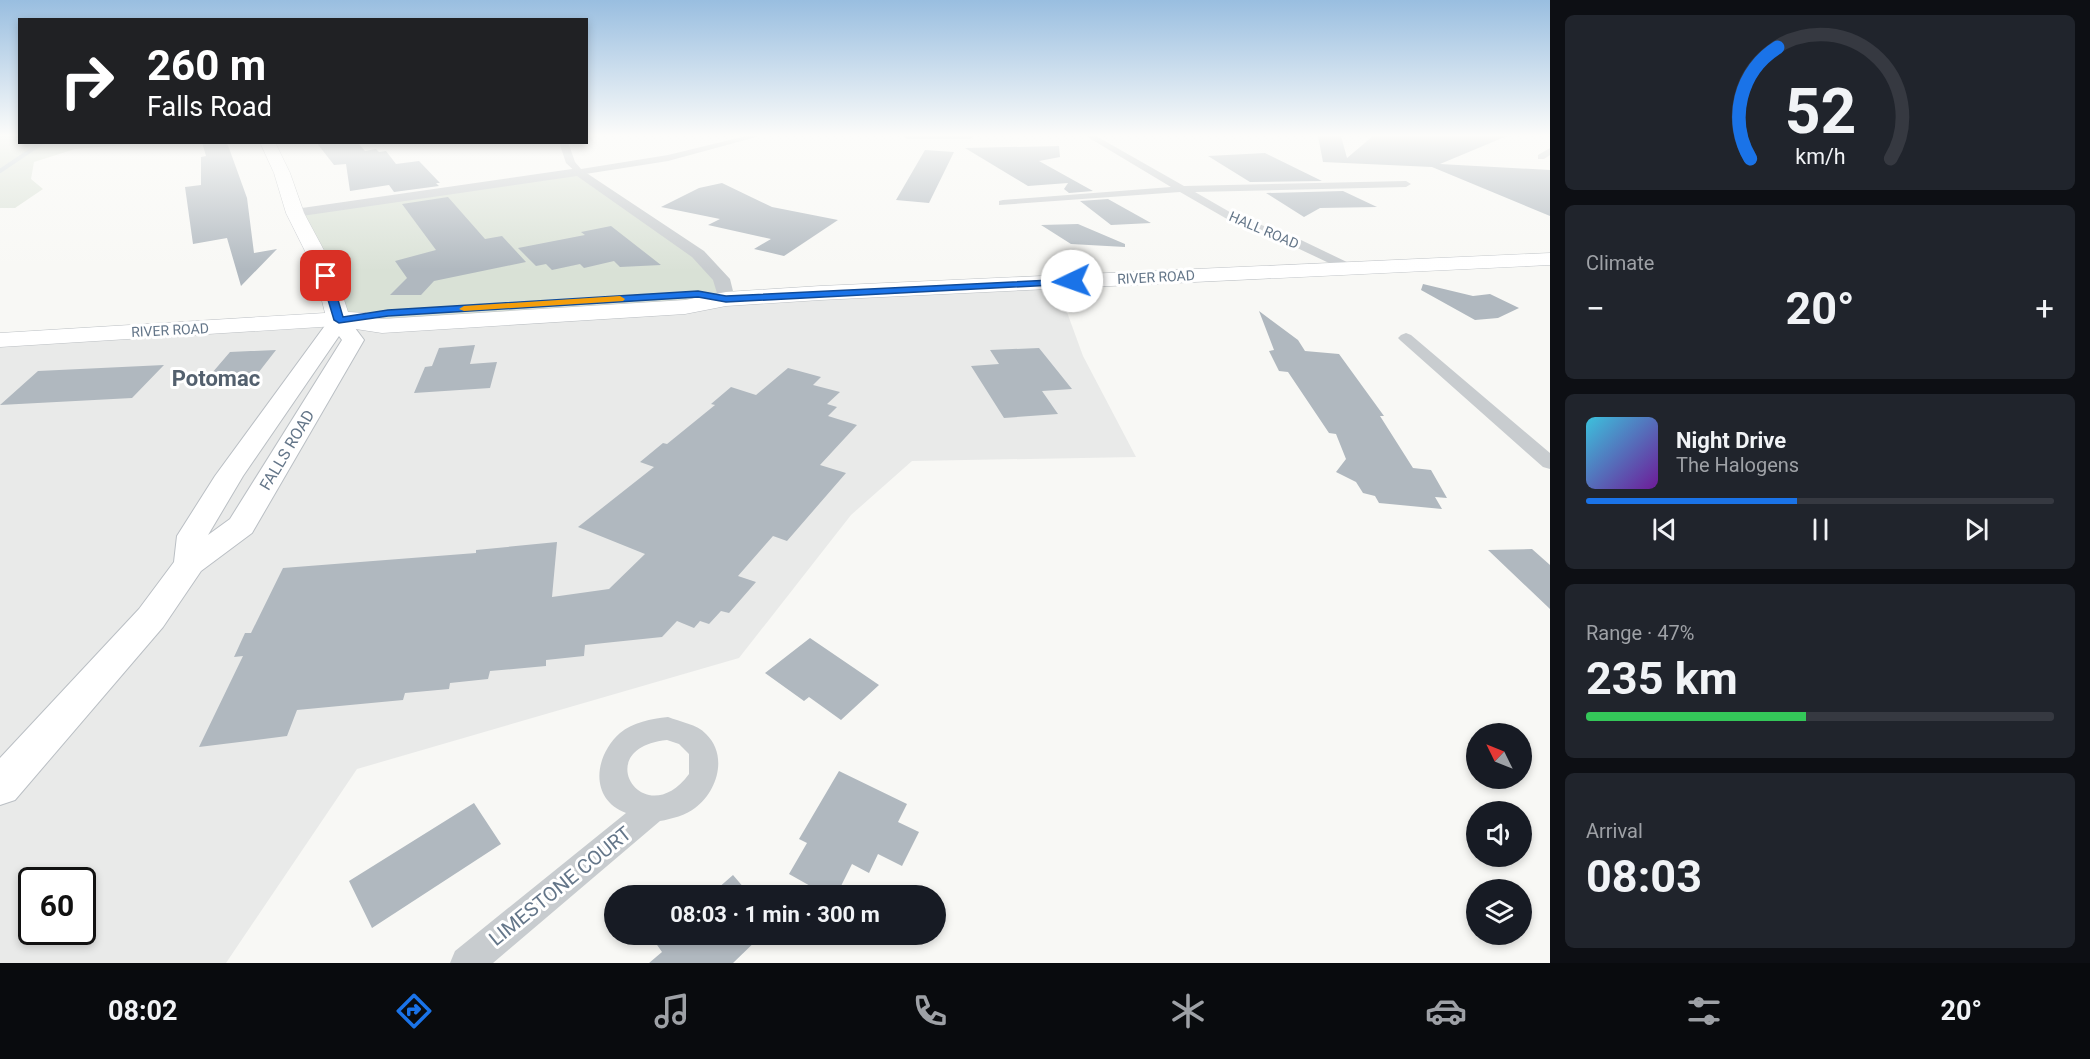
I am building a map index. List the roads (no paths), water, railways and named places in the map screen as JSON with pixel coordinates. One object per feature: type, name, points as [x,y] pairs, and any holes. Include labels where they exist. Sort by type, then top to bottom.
[{"type":"main road","name":"FALLS ROAD","points":[[0,787],[151,618],[190,563],[241,526],[353,340],[339,320],[324,269],[295,213],[285,181]]},
{"type":"main road","name":"RIVER ROAD","points":[[0,340],[339,320],[393,325],[685,308],[726,299],[1346,267],[1550,259]]},
{"type":"main road","name":"FALLS ROAD","points":[[190,563],[192,536],[229,476],[339,320]]},
{"type":"street","points":[[295,213],[517,181]]},
{"type":"street","points":[[592,181],[698,254],[721,279],[726,299]]},
{"type":"street","name":"HALL ROAD","points":[[1166,181],[1230,217],[1297,243],[1346,267]]},
{"type":"street","points":[[1003,203],[1180,189],[1406,184]]},
{"type":"street","points":[[1406,338],[1550,463]]},
{"type":"street","name":"LIMESTONE COURT","points":[[467,963],[654,809]]},
{"type":"district","name":"Potomac","points":[[216,378]]}]
